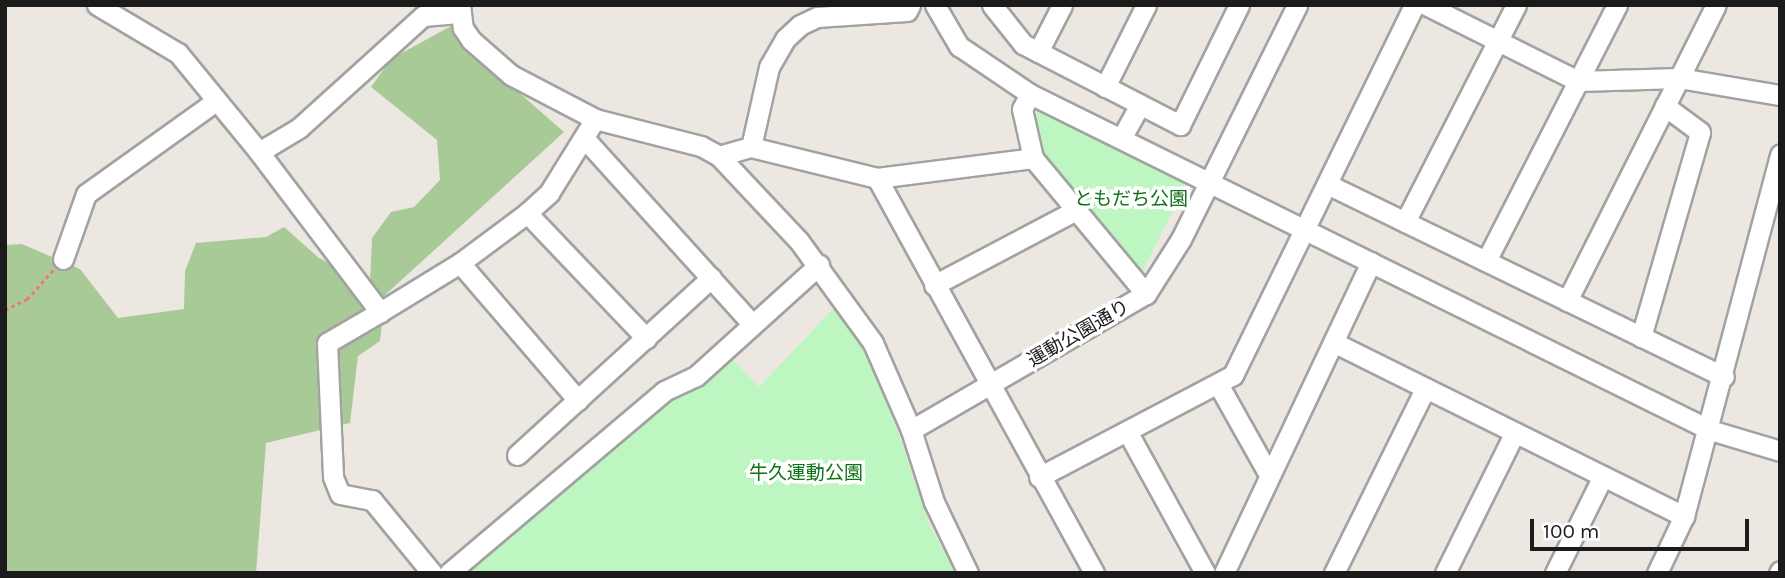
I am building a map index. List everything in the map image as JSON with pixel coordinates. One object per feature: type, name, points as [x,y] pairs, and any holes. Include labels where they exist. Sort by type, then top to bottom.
[{"type":"street","points":[[97,5],[178,53],[259,152],[380,312]]},
{"type":"street","points":[[751,146],[769,67],[785,39],[800,24],[817,17],[907,11],[911,5]]},
{"type":"street","points":[[935,5],[960,46],[1030,94],[1122,137],[1710,430],[1780,451]]},
{"type":"street","points":[[992,5],[1004,26],[1038,52],[1180,125],[1239,5]]},
{"type":"street","points":[[1038,52],[1062,5]]},
{"type":"street","points":[[1105,86],[1146,5]]},
{"type":"street","name":"運動公園通り","points":[[911,430],[987,384],[1079,337],[1146,294],[1167,266],[1297,5]]},
{"type":"street","points":[[1039,478],[1233,374],[1414,5]]},
{"type":"street","points":[[1426,5],[1578,81],[1679,78],[1780,95]]},
{"type":"street","points":[[1405,222],[1516,5]]},
{"type":"street","points":[[1486,261],[1617,5]]},
{"type":"street","points":[[1567,301],[1716,5]]},
{"type":"street","points":[[259,152],[299,128],[423,16],[461,9],[471,40],[511,75],[595,119],[701,146],[719,156],[819,265],[873,343],[911,430],[934,502],[968,573]]},
{"type":"street","points":[[1030,94],[1021,109],[1033,158],[1146,294]]},
{"type":"street","points":[[63,259],[86,194],[216,101]]},
{"type":"street","points":[[1122,137],[1140,104]]},
{"type":"street","points":[[1641,337],[1700,132],[1665,106]]},
{"type":"street","points":[[432,573],[372,500],[340,494],[333,477],[327,343],[460,263],[527,214],[549,193],[595,119]]},
{"type":"street","points":[[584,139],[752,324]]},
{"type":"street","points":[[719,156],[751,146],[877,177],[1033,158]]},
{"type":"street","points":[[1657,573],[1684,516],[1710,430],[1780,155]]},
{"type":"street","points":[[877,177],[987,384],[1094,573]]},
{"type":"street","points":[[1327,184],[1724,377]]},
{"type":"street","points":[[934,285],[1076,211]]},
{"type":"street","points":[[527,214],[646,338]]},
{"type":"street","points":[[1224,573],[1371,262]]},
{"type":"street","points":[[460,263],[578,400]]},
{"type":"street","points":[[449,573],[664,391],[696,376],[819,265]]},
{"type":"street","points":[[517,456],[711,278]]},
{"type":"street","points":[[1335,343],[1684,516]]},
{"type":"street","points":[[1218,384],[1269,475]]},
{"type":"street","points":[[1334,573],[1424,389]]},
{"type":"street","points":[[1127,431],[1205,573]]},
{"type":"street","points":[[1445,573],[1514,434]]},
{"type":"street","points":[[1555,573],[1602,476]]},
{"type":"path","points":[[5,310],[27,299],[63,259]]},
{"type":"green space","points":[[451,26],[467,47],[564,132],[385,295],[380,341],[358,356],[350,423],[266,443],[256,573],[5,573],[5,245],[22,244],[80,269],[118,318],[184,309],[185,271],[196,243],[266,237],[284,227],[319,258],[370,283],[372,238],[391,212],[414,207],[440,180],[437,140],[371,87],[391,59]]},
{"type":"green space","name":"ともだち公園","points":[[1042,108],[1180,176],[1185,187],[1140,276],[1041,156],[1030,122]]},
{"type":"green space","name":"牛久運動公園","points":[[836,306],[879,375],[930,526],[956,573],[461,573],[660,404],[730,357],[759,387]]}]
